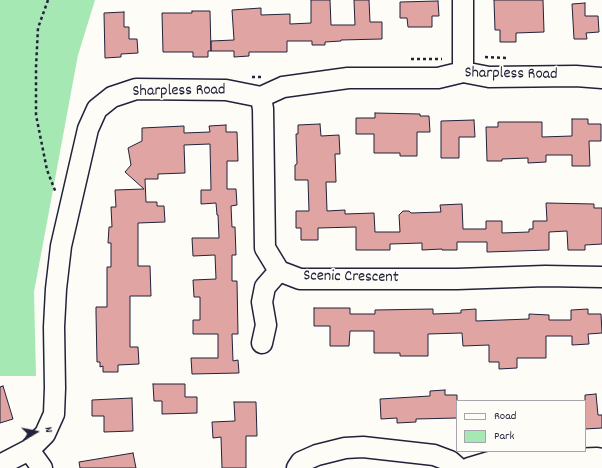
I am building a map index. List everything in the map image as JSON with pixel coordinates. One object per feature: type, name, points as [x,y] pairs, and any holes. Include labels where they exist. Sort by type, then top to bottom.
[{"type":"street","points":[[462,64],[463,0]]},
{"type":"street","name":"Sharpless Road","points":[[0,465],[29,450],[45,434],[54,414],[54,327],[61,246],[88,129],[97,109],[112,97],[136,89],[226,90],[261,97],[283,87],[348,78],[438,78],[462,64],[489,77],[576,76],[602,78]]},
{"type":"street","points":[[261,97],[263,109],[265,248],[279,271],[265,287],[262,302],[266,325],[262,343]]},
{"type":"street","name":"Scenic Crescent","points":[[279,271],[300,279],[457,279],[545,276],[602,277]]},
{"type":"street","points":[[298,468],[301,462],[316,455],[345,448],[363,447],[434,455],[450,461],[458,468]]},
{"type":"street","points":[[29,450],[42,468]]},
{"type":"street","points":[[469,468],[489,462],[602,459]]},
{"type":"path","points":[[48,0],[38,28],[36,115],[47,170],[58,199]]},
{"type":"path","points":[[410,60],[441,59],[462,64]]},
{"type":"path","points":[[245,77],[268,76]]},
{"type":"green space","points":[[0,0],[95,0],[78,55],[34,292],[36,376],[0,376]]},
{"type":"building","points":[[311,0],[330,0],[331,25],[355,25],[354,0],[369,0],[370,22],[382,22],[382,39],[341,40],[325,42],[325,45],[312,45],[312,41],[287,41],[287,52],[249,52],[249,56],[234,57],[234,51],[211,51],[211,41],[234,40],[232,10],[261,8],[261,15],[290,14],[290,24],[311,23]]},
{"type":"building","points":[[494,0],[543,0],[544,32],[516,33],[516,42],[500,42],[500,30],[495,30]]},
{"type":"building","points":[[438,1],[439,16],[432,16],[432,27],[408,27],[407,18],[400,18],[400,2]]},
{"type":"building","points":[[585,3],[585,16],[598,16],[599,32],[586,33],[587,39],[574,39],[572,4]]},
{"type":"building","points":[[192,11],[210,11],[211,51],[208,51],[208,57],[193,57],[193,52],[163,52],[162,13],[192,13]]},
{"type":"building","points":[[124,12],[124,27],[129,27],[129,39],[137,39],[138,53],[121,54],[121,57],[105,58],[104,13]]},
{"type":"building","points":[[375,113],[420,114],[420,116],[429,116],[430,132],[417,132],[417,156],[400,156],[400,153],[374,153],[374,134],[356,134],[356,118],[375,118]]},
{"type":"building","points":[[572,119],[588,119],[588,124],[601,124],[601,141],[589,141],[590,166],[572,166],[572,155],[546,155],[546,162],[528,163],[528,158],[487,161],[486,127],[498,127],[498,122],[542,122],[542,137],[572,136]]},
{"type":"building","points":[[474,120],[475,137],[459,137],[459,158],[441,158],[441,121]]},
{"type":"building","points":[[320,124],[321,136],[339,135],[340,154],[335,154],[336,182],[326,182],[327,211],[345,210],[345,214],[374,213],[375,232],[400,232],[399,215],[403,211],[409,211],[411,213],[441,212],[440,205],[462,204],[463,229],[486,229],[486,221],[502,221],[502,233],[529,232],[529,229],[533,229],[533,221],[547,221],[546,203],[594,204],[594,208],[602,208],[602,244],[585,245],[585,250],[568,250],[567,231],[549,232],[549,250],[487,252],[487,242],[457,242],[457,250],[422,250],[422,243],[390,244],[390,250],[356,250],[356,227],[318,228],[318,240],[301,240],[301,228],[296,228],[296,211],[309,211],[308,180],[295,180],[295,165],[297,164],[296,134],[298,134],[298,125]]},
{"type":"building","points":[[226,125],[226,132],[237,132],[238,161],[227,161],[227,189],[236,189],[237,205],[231,206],[232,227],[235,227],[236,255],[232,255],[232,281],[237,281],[238,334],[232,334],[233,361],[238,360],[239,373],[192,374],[191,358],[218,358],[218,334],[193,334],[193,320],[200,320],[200,297],[194,297],[193,280],[216,279],[215,255],[193,256],[192,238],[219,238],[216,203],[201,204],[201,190],[211,190],[210,144],[184,145],[185,173],[158,174],[158,179],[145,179],[146,202],[157,202],[157,206],[164,206],[165,222],[138,223],[138,266],[150,266],[151,296],[130,296],[130,347],[138,347],[139,364],[118,365],[118,372],[103,372],[103,366],[100,367],[100,362],[97,362],[96,307],[107,307],[107,267],[111,267],[111,243],[108,243],[109,227],[112,227],[111,207],[116,207],[115,190],[144,189],[125,172],[131,165],[128,148],[142,141],[142,128],[184,126],[184,133],[210,132],[209,126]]},
{"type":"building","points":[[314,308],[350,308],[350,314],[375,314],[375,310],[433,309],[433,314],[461,313],[461,310],[476,309],[476,321],[529,319],[529,314],[549,315],[549,320],[571,320],[571,310],[588,309],[588,314],[601,314],[602,333],[588,334],[589,344],[572,345],[572,336],[546,336],[546,358],[517,358],[517,368],[499,369],[499,362],[489,362],[489,345],[463,346],[462,333],[428,334],[428,356],[400,356],[400,353],[374,353],[374,331],[350,331],[349,346],[330,346],[330,326],[314,326]]},
{"type":"building","points":[[153,384],[185,384],[185,397],[197,397],[197,413],[162,414],[162,401],[154,401]]},
{"type":"building","points":[[3,386],[13,419],[0,423],[0,387]]},
{"type":"building","points":[[445,390],[445,395],[457,395],[456,418],[416,419],[416,422],[397,423],[397,418],[381,419],[380,399],[430,396],[430,391]]},
{"type":"building","points":[[596,394],[598,415],[602,415],[602,428],[586,429],[585,395]]},
{"type":"building","points":[[132,398],[133,431],[104,432],[104,416],[92,416],[92,400]]},
{"type":"building","points":[[234,402],[256,402],[257,436],[246,436],[246,468],[222,468],[221,437],[213,438],[212,422],[235,421]]},
{"type":"building","points":[[133,453],[136,468],[80,468],[79,462]]}]
